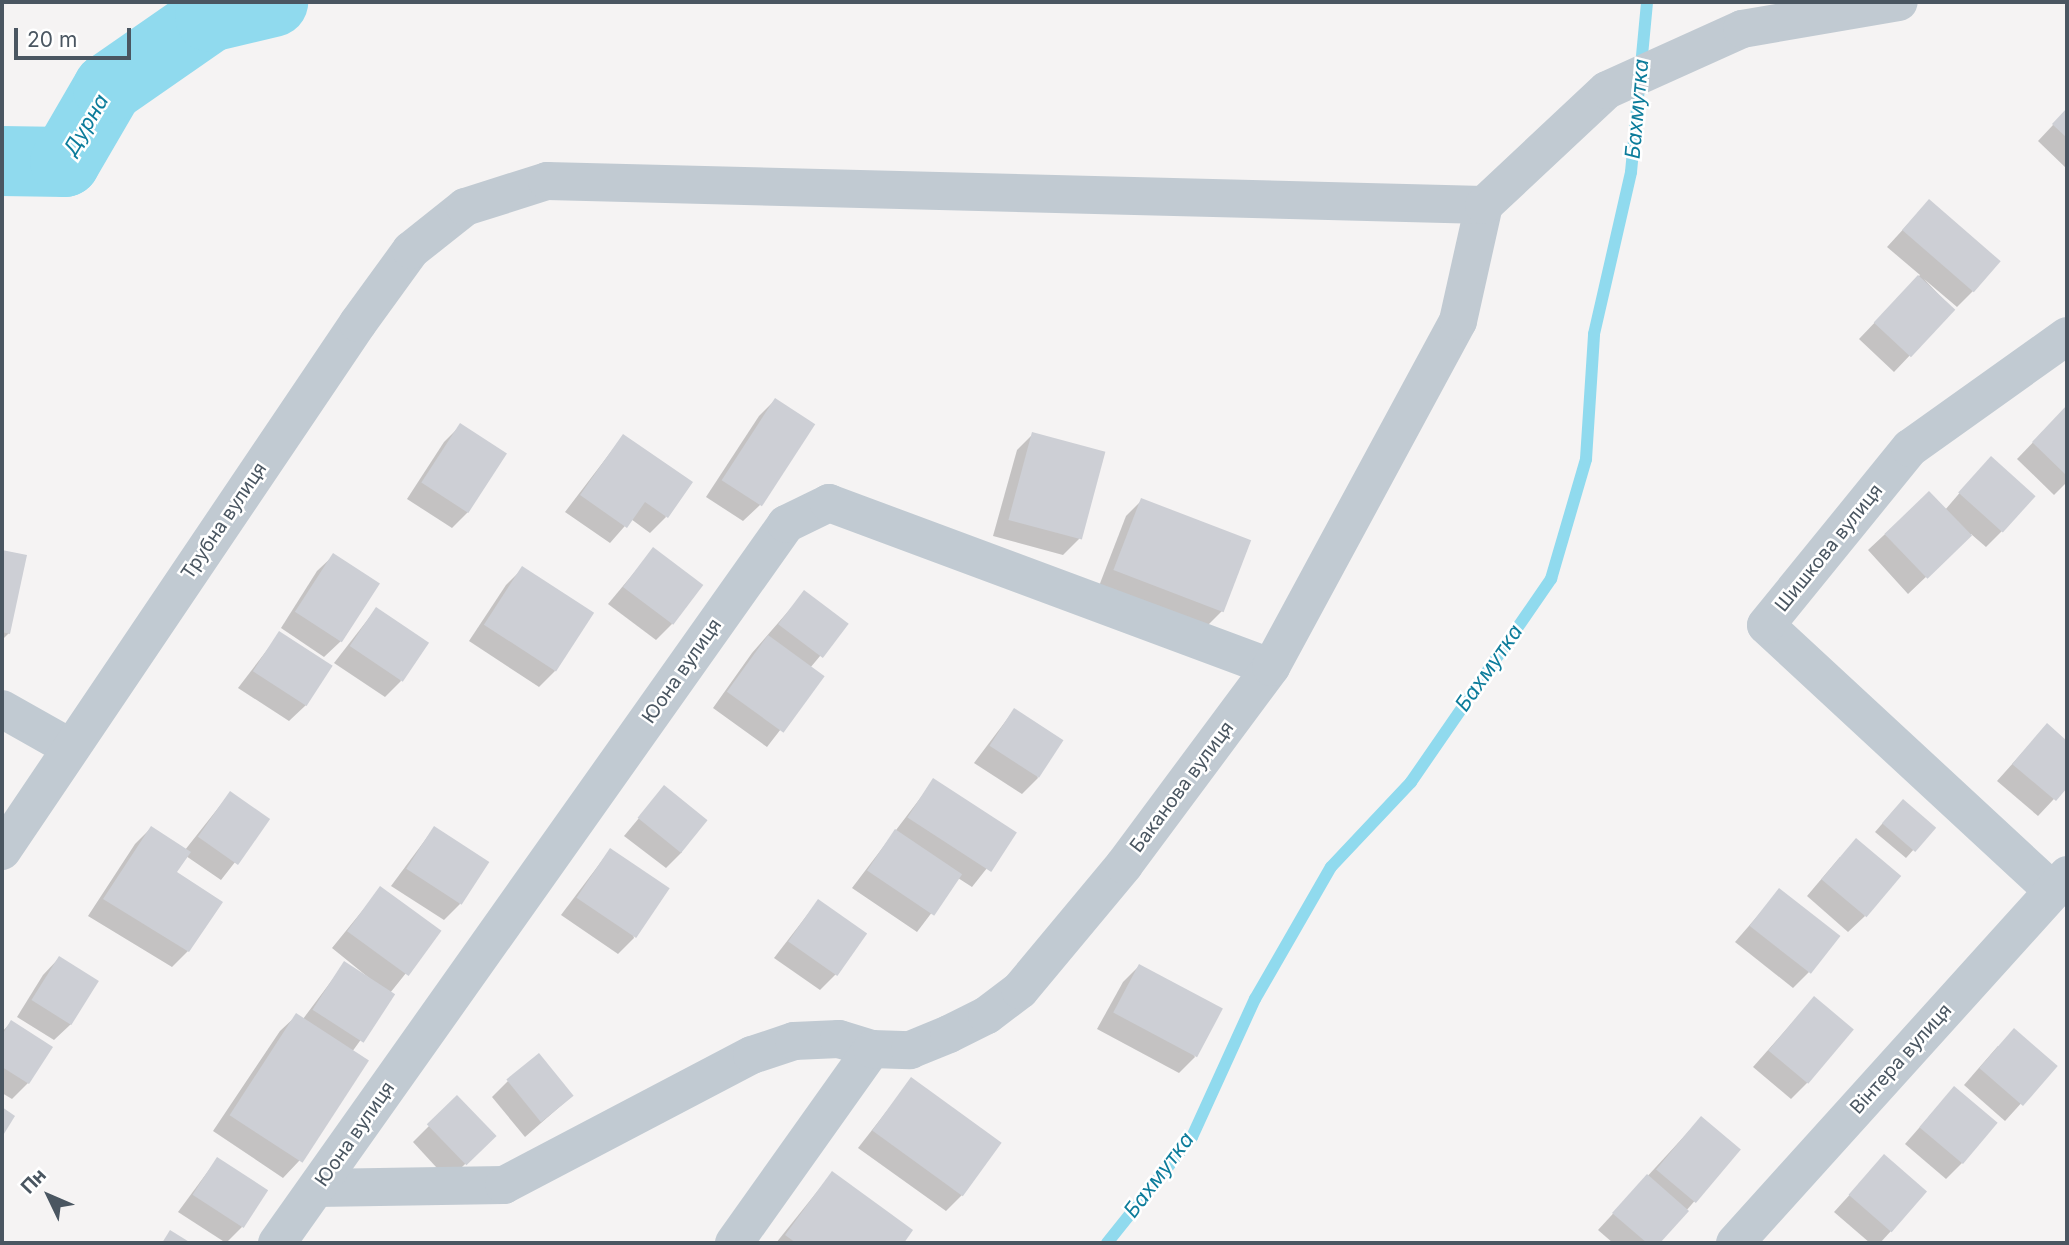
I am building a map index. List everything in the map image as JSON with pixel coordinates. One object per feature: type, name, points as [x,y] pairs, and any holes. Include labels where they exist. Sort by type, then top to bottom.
[{"type":"street","points":[[1484,205],[1607,90],[1741,29],[1899,2]]},
{"type":"street","name":"Трубна вулиця","points":[[2,851],[358,323],[411,250],[465,207],[547,181],[1484,205]]},
{"type":"street","name":"Баканова вулиця","points":[[317,1188],[504,1185],[752,1055],[794,1041],[839,1039],[872,1049],[910,1049],[987,1015],[1020,990],[1124,865],[1271,667],[1458,321],[1484,205]]},
{"type":"street","name":"Шишкова вулиця","points":[[2060,883],[1766,625],[1910,448],[2067,336]]},
{"type":"street","name":"Юона вулиця","points":[[277,1243],[786,523],[829,503],[1271,667]]},
{"type":"street","points":[[2,709],[71,748]]},
{"type":"street","name":"Вінтера вулиця","points":[[1735,1243],[2060,883]]},
{"type":"street","points":[[734,1243],[872,1049]]},
{"type":"building","points":[[2067,108],[2067,138],[2052,124]]},
{"type":"building","points":[[1929,199],[2001,261],[1974,292],[1902,230]]},
{"type":"building","points":[[1918,275],[1955,310],[1911,357],[1874,323]]},
{"type":"building","points":[[775,398],[815,424],[762,506],[722,480]]},
{"type":"building","points":[[2067,405],[2067,476],[2032,442]]},
{"type":"building","points":[[460,423],[507,453],[468,513],[421,483]]},
{"type":"building","points":[[1032,432],[1105,452],[1082,540],[1008,520]]},
{"type":"building","points":[[623,434],[693,482],[668,518],[645,502],[627,528],[580,495]]},
{"type":"building","points":[[1991,456],[2036,496],[2003,533],[1958,492]]},
{"type":"building","points":[[1929,491],[1972,536],[1927,579],[1884,534]]},
{"type":"building","points":[[1141,498],[1251,540],[1224,612],[1113,570]]},
{"type":"building","points":[[653,547],[703,585],[673,625],[623,587]]},
{"type":"building","points":[[2,550],[27,555],[10,634],[2,632]]},
{"type":"building","points":[[333,553],[380,583],[342,642],[295,612]]},
{"type":"building","points":[[522,566],[594,613],[556,672],[484,625]]},
{"type":"building","points":[[804,590],[849,624],[823,658],[778,624]]},
{"type":"building","points":[[376,607],[429,643],[403,682],[350,646]]},
{"type":"building","points":[[279,631],[333,666],[307,706],[253,671]]},
{"type":"building","points":[[768,635],[825,676],[783,733],[727,692]]},
{"type":"building","points":[[1014,708],[1063,740],[1039,778],[989,746]]},
{"type":"building","points":[[2047,723],[2067,741],[2067,788],[2056,801],[2012,764]]},
{"type":"building","points":[[933,778],[1017,832],[991,872],[907,817]]},
{"type":"building","points":[[664,785],[708,820],[681,853],[638,818]]},
{"type":"building","points":[[230,791],[270,819],[238,865],[198,837]]},
{"type":"building","points":[[1903,799],[1936,828],[1915,852],[1882,823]]},
{"type":"building","points":[[151,826],[191,852],[177,872],[223,902],[189,952],[103,899]]},
{"type":"building","points":[[434,826],[489,862],[462,905],[406,869]]},
{"type":"building","points":[[895,829],[962,874],[934,916],[867,870]]},
{"type":"building","points":[[1856,838],[1901,876],[1866,917],[1821,879]]},
{"type":"building","points":[[610,848],[670,888],[636,938],[576,898]]},
{"type":"building","points":[[380,886],[441,931],[409,976],[347,931]]},
{"type":"building","points":[[1779,888],[1840,936],[1811,974],[1749,926]]},
{"type":"building","points":[[818,899],[867,933],[837,976],[788,942]]},
{"type":"building","points":[[59,956],[99,981],[71,1025],[31,1000]]},
{"type":"building","points":[[344,961],[395,994],[364,1043],[312,1010]]},
{"type":"building","points":[[1139,964],[1223,1009],[1197,1057],[1113,1013]]},
{"type":"building","points":[[1814,996],[1854,1029],[1808,1084],[1768,1050]]},
{"type":"building","points":[[296,1013],[369,1060],[303,1163],[230,1115]]},
{"type":"building","points":[[11,1020],[53,1047],[29,1084],[2,1067],[2,1035]]},
{"type":"building","points":[[2014,1028],[2058,1066],[2023,1106],[1979,1068]]},
{"type":"building","points":[[539,1053],[574,1096],[541,1122],[506,1079]]},
{"type":"building","points":[[911,1077],[1002,1143],[963,1196],[872,1130]]},
{"type":"building","points":[[1954,1086],[1998,1123],[1963,1164],[1919,1127]]},
{"type":"building","points":[[457,1095],[497,1136],[466,1165],[427,1124]]},
{"type":"building","points":[[2,1107],[15,1116],[2,1137]]},
{"type":"building","points":[[1701,1116],[1741,1149],[1696,1203],[1656,1170]]},
{"type":"building","points":[[1884,1154],[1927,1191],[1892,1232],[1849,1195]]},
{"type":"building","points":[[217,1157],[268,1190],[244,1228],[192,1195]]},
{"type":"building","points":[[832,1171],[913,1230],[904,1243],[796,1243],[785,1235]]},
{"type":"building","points":[[1647,1174],[1689,1211],[1660,1243],[1647,1243],[1612,1213]]},
{"type":"building","points":[[170,1230],[191,1243],[162,1243]]},
{"type":"waterway","name":"Дурна","points":[[2,161],[65,162],[108,88],[210,17],[273,2]]},
{"type":"waterway","name":"Бахмутка","points":[[1107,1243],[1192,1137],[1255,999],[1331,867],[1411,782],[1551,579],[1586,459],[1594,334],[1631,172],[1647,2]]}]
